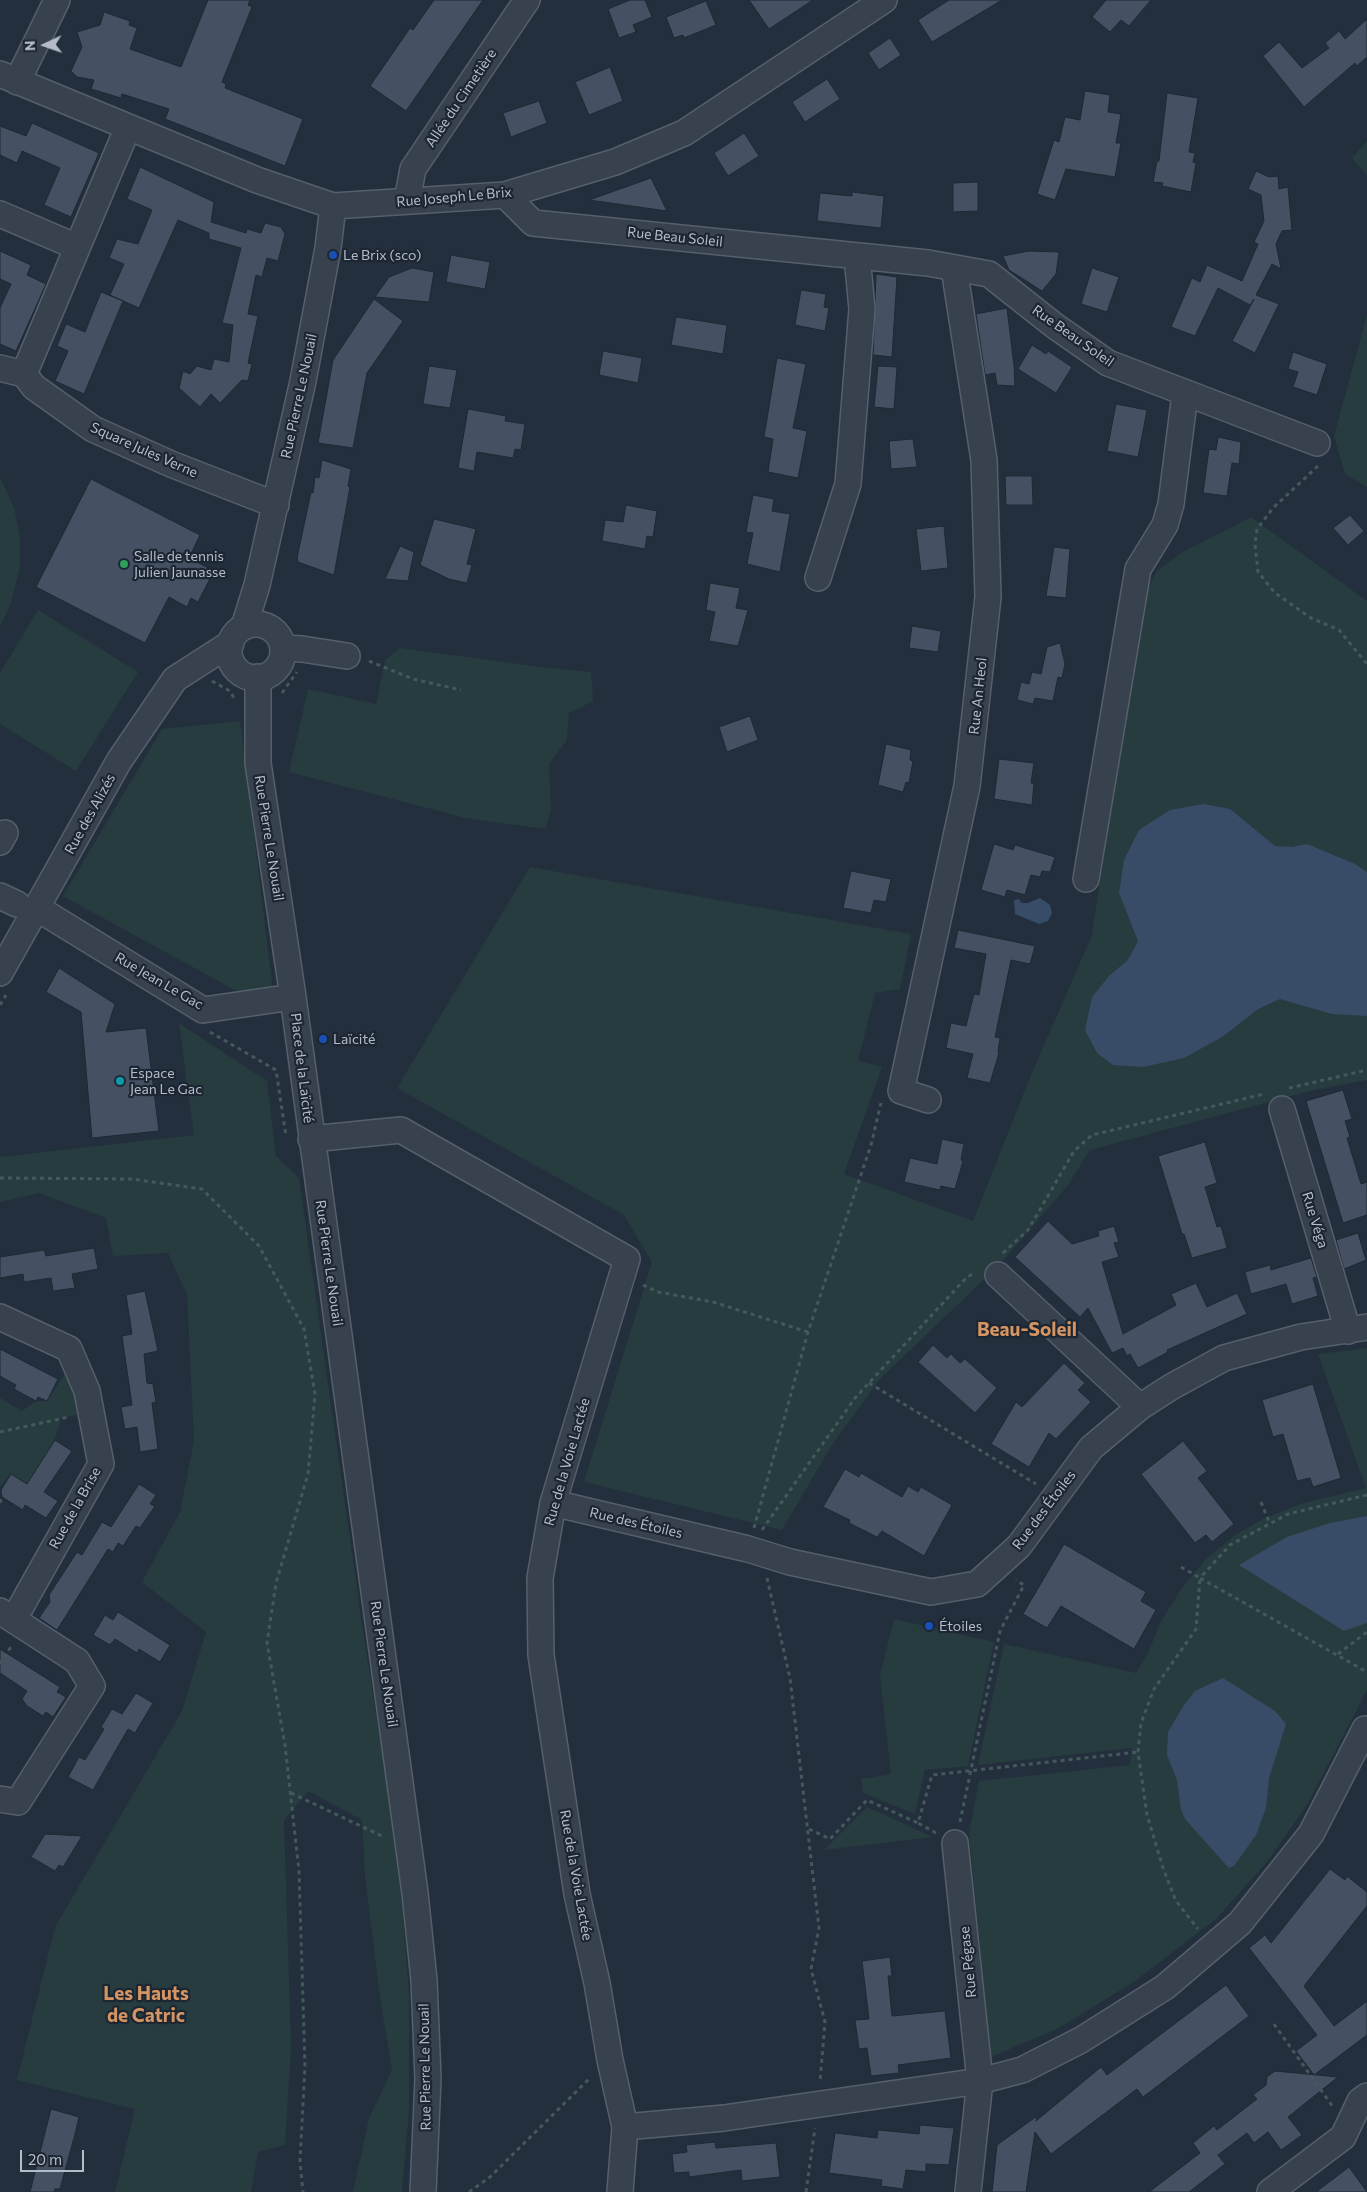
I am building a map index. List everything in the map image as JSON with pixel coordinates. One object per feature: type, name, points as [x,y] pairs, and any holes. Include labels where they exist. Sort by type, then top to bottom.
[{"type":"street","points":[[8,78],[57,0]]},
{"type":"street","name":"Allée du Cimetière","points":[[407,201],[413,169],[527,0]]},
{"type":"street","name":"Rue Joseph Le Brix","points":[[8,78],[257,180],[333,206],[505,195],[615,162],[684,133],[884,0]]},
{"type":"street","points":[[0,368],[24,374],[128,127]]},
{"type":"street","name":"Rue Beau Soleil","points":[[505,195],[533,223],[856,256],[989,274],[1055,326],[1108,363],[1317,443]]},
{"type":"street","name":"Rue Pierre Le Nouail","points":[[237,646],[258,585],[276,505],[328,248],[333,206]]},
{"type":"street","points":[[0,214],[77,246]]},
{"type":"street","points":[[818,578],[848,484],[862,309],[856,256]]},
{"type":"street","name":"Rue An Heol","points":[[928,1100],[901,1091],[967,786],[988,597],[984,460],[954,268]]},
{"type":"street","name":"Square Jules Verne","points":[[24,374],[34,387],[93,429],[171,464],[276,505]]},
{"type":"street","points":[[1086,879],[1138,569],[1165,525],[1170,504],[1185,394]]},
{"type":"street","name":"Rue Pierre Le Nouail","points":[[258,585],[270,627],[281,640],[293,649]]},
{"type":"street","points":[[270,627],[261,624],[237,646],[249,676],[257,689],[293,649],[347,656]]},
{"type":"street","name":"Rue des Alizés","points":[[4,981],[18,903],[175,679],[199,676],[237,646]]},
{"type":"street","name":"Rue Pierre Le Nouail","points":[[257,689],[258,762],[293,997]]},
{"type":"street","name":"Rue Jean Le Gac","points":[[18,903],[203,1010],[293,997]]},
{"type":"street","name":"Place de la Laïcité","points":[[293,997],[299,1141]]},
{"type":"street","name":"Rue Véga","points":[[1278,1097],[1357,1329]]},
{"type":"street","points":[[299,1141],[401,1130],[627,1259]]},
{"type":"street","name":"Rue Pierre Le Nouail","points":[[299,1141],[328,1250],[421,1951],[428,2079],[422,2192]]},
{"type":"street","name":"Rue de la Voie Lactée","points":[[620,2192],[625,2127],[610,2060],[597,1983],[577,1894],[541,1655],[540,1578],[553,1504],[627,1259]]},
{"type":"street","points":[[992,1267],[1140,1407]]},
{"type":"street","name":"Rue de la Brise","points":[[0,1318],[68,1349],[87,1391],[101,1464],[7,1615]]},
{"type":"street","name":"Rue des Étoiles","points":[[553,1504],[931,1592],[977,1584],[1019,1546],[1091,1448],[1140,1407],[1171,1387],[1224,1358],[1301,1337],[1357,1329]]},
{"type":"street","points":[[0,1799],[18,1802],[92,1686],[77,1661],[7,1615]]},
{"type":"street","points":[[625,2127],[724,2118],[980,2081],[1022,2070],[1081,2040],[1165,1987],[1240,1923],[1311,1834],[1365,1729],[1367,1730]]},
{"type":"street","name":"Rue Pégase","points":[[956,1843],[980,2081],[968,2192]]},
{"type":"street","points":[[1270,2192],[1343,2137],[1360,2101],[1367,2096]]},
{"type":"path","points":[[1317,443],[1324,458],[1273,508],[1257,529],[1255,544],[1258,572],[1275,593],[1311,618],[1340,630],[1367,664]]},
{"type":"path","points":[[199,676],[230,692],[236,702],[257,689],[275,701],[297,673],[303,660],[293,649]]},
{"type":"path","points":[[347,656],[367,660],[413,679],[461,690]]},
{"type":"path","points":[[0,1005],[4,981]]},
{"type":"path","points":[[209,1032],[276,1070],[299,1141]]},
{"type":"path","points":[[755,1552],[855,1398],[967,1277],[992,1267],[1028,1230],[1074,1151],[1092,1135],[1278,1097],[1367,1070]]},
{"type":"path","points":[[806,2192],[818,2104],[825,2022],[811,1969],[820,1928],[790,1678],[755,1552],[808,1332],[870,1145],[882,1097]]},
{"type":"path","points":[[0,1178],[132,1179],[202,1189],[259,1246],[304,1330],[315,1394],[308,1474],[276,1583],[267,1643],[285,1745],[299,1871],[305,2066],[300,2160],[303,2192]]},
{"type":"path","points":[[627,1259],[639,1284],[658,1292],[713,1302],[808,1332]]},
{"type":"path","points":[[869,1383],[1033,1482],[1057,1494]]},
{"type":"path","points":[[0,1432],[91,1412]]},
{"type":"path","points":[[1211,1948],[1176,1901],[1163,1868],[1147,1815],[1138,1752],[1141,1723],[1154,1689],[1196,1629],[1200,1578],[1230,1545],[1288,1514],[1367,1495]]},
{"type":"path","points":[[0,1499],[2,1507]]},
{"type":"path","points":[[1261,1502],[1270,1524]]},
{"type":"path","points":[[1182,1567],[1367,1672]]},
{"type":"path","points":[[809,1829],[830,1839],[867,1800],[918,1822],[956,1843],[1000,1632],[1024,1585],[1016,1580],[1021,1573]]},
{"type":"path","points":[[1338,1654],[1367,1632]]},
{"type":"path","points":[[918,1822],[932,1775],[1138,1752]]},
{"type":"path","points":[[290,1792],[384,1836],[385,1846]]},
{"type":"path","points":[[1274,2024],[1347,2128]]},
{"type":"path","points":[[469,2192],[490,2177],[610,2060]]},
{"type":"green space","points":[[1367,141],[1367,176],[1352,158]]},
{"type":"green space","points":[[1367,315],[1367,487],[1345,474],[1334,436]]},
{"type":"green space","points":[[0,477],[14,508],[20,538],[20,566],[11,603],[0,627]]},
{"type":"green space","points":[[1251,517],[1367,601],[1367,1080],[1314,1090],[1090,1150],[1068,1185],[1000,1264],[879,1380],[830,1448],[782,1530],[584,1482],[652,1262],[624,1215],[397,1088],[530,867],[911,934],[900,989],[875,993],[858,1061],[882,1067],[844,1174],[973,1221],[1031,1075],[1092,935],[1142,600],[1157,571],[1179,554]]},
{"type":"green space","points":[[38,610],[138,672],[76,771],[0,724],[0,673]]},
{"type":"green space","points":[[400,648],[591,672],[593,701],[569,713],[567,740],[549,764],[551,811],[545,829],[466,818],[289,772],[308,689],[376,704],[385,660]]},
{"type":"green space","points":[[240,721],[273,990],[251,999],[63,896],[162,729]]},
{"type":"green space","points":[[179,1023],[267,1081],[276,1156],[299,1178],[361,1617],[399,1864],[409,1995],[409,2111],[402,2192],[353,2192],[369,2118],[392,2070],[380,1998],[365,1877],[362,1820],[308,1791],[284,1820],[291,2048],[285,2145],[258,2152],[251,2192],[115,2192],[135,2109],[17,2080],[55,1927],[182,1711],[206,1632],[142,1582],[180,1512],[194,1441],[187,1295],[168,1253],[113,1256],[106,1218],[39,1193],[0,1202],[0,1157],[194,1135]]},
{"type":"green space","points":[[1367,1348],[1367,1690],[1307,1805],[1266,1863],[1216,1919],[1135,1981],[1059,2028],[991,2057],[969,1834],[979,1781],[1130,1765],[1132,1748],[978,1765],[1004,1644],[1136,1673],[1148,1653],[1161,1621],[1182,1588],[1205,1560],[1235,1535],[1263,1519],[1303,1503],[1366,1488],[1318,1354]]},
{"type":"green space","points":[[68,1369],[81,1414],[61,1418],[55,1440],[43,1459],[35,1489],[11,1474],[0,1487],[0,1398],[22,1411],[36,1401],[47,1401]]},
{"type":"green space","points":[[894,1619],[994,1642],[968,1766],[925,1770],[915,1814],[863,1793],[861,1779],[891,1774],[880,1675]]},
{"type":"green space","points":[[867,1807],[933,1837],[824,1850]]},
{"type":"water","points":[[1204,804],[1230,809],[1275,846],[1292,847],[1307,844],[1355,864],[1367,872],[1367,1016],[1332,1014],[1280,999],[1258,1009],[1222,1037],[1184,1058],[1143,1067],[1113,1065],[1097,1053],[1085,1030],[1092,997],[1110,975],[1128,960],[1138,941],[1119,893],[1124,860],[1139,830],[1170,810]]},
{"type":"water","points":[[1040,898],[1050,905],[1052,913],[1048,921],[1039,924],[1015,914],[1014,900],[1019,899],[1021,903],[1028,903]]},
{"type":"water","points":[[1367,1516],[1367,1623],[1344,1631],[1239,1565],[1287,1537],[1330,1523]]},
{"type":"water","points":[[1223,1678],[1275,1711],[1286,1724],[1269,1778],[1266,1808],[1256,1835],[1234,1866],[1229,1868],[1185,1819],[1181,1809],[1177,1780],[1167,1755],[1168,1732],[1184,1705],[1195,1691]]},
{"type":"building","points":[[208,0],[250,0],[248,5],[252,7],[222,82],[226,84],[225,88],[303,119],[285,166],[165,119],[169,109],[122,94],[121,98],[91,89],[94,80],[77,77],[71,71],[82,47],[77,32],[100,25],[104,12],[130,21],[129,25],[137,28],[130,49],[181,67]]},
{"type":"building","points":[[434,0],[483,0],[406,111],[370,86],[410,28],[413,30]]},
{"type":"building","points":[[630,0],[645,0],[652,17],[633,25],[636,32],[619,38],[608,9]]},
{"type":"building","points":[[749,0],[813,0],[769,29]]},
{"type":"building","points":[[949,0],[1002,0],[932,42],[918,20]]},
{"type":"building","points":[[1106,0],[1151,0],[1129,26],[1121,20],[1110,32],[1092,17]]},
{"type":"building","points":[[706,1],[716,25],[684,38],[683,35],[674,38],[666,17]]},
{"type":"building","points":[[1367,19],[1367,57],[1357,66],[1355,63],[1304,107],[1263,56],[1279,42],[1302,68],[1329,48],[1325,43],[1339,31],[1345,39]]},
{"type":"building","points":[[890,38],[901,55],[879,70],[868,53]]},
{"type":"building","points":[[610,67],[623,101],[589,115],[575,82]]},
{"type":"building","points":[[827,79],[840,99],[805,122],[792,102]]},
{"type":"building","points":[[1085,91],[1110,95],[1108,112],[1121,114],[1116,143],[1121,143],[1115,177],[1066,169],[1055,200],[1037,194],[1054,140],[1059,142],[1065,117],[1080,120]]},
{"type":"building","points":[[1167,93],[1198,98],[1189,152],[1195,153],[1193,162],[1196,163],[1191,192],[1162,186],[1163,183],[1153,182],[1157,161],[1159,161]]},
{"type":"building","points":[[539,101],[547,123],[511,137],[503,113]]},
{"type":"building","points":[[32,123],[99,153],[71,217],[44,205],[60,168],[22,151],[17,163],[0,155],[0,126],[26,136]]},
{"type":"building","points":[[744,133],[759,156],[728,176],[714,153]]},
{"type":"building","points":[[140,167],[214,202],[211,222],[246,233],[247,229],[261,233],[265,223],[281,227],[285,234],[278,261],[267,258],[262,277],[256,275],[248,314],[258,316],[248,363],[252,364],[248,381],[242,380],[220,403],[211,394],[200,407],[179,388],[183,371],[190,374],[197,366],[211,370],[214,359],[229,362],[233,325],[222,323],[241,248],[209,239],[209,233],[178,220],[139,308],[110,295],[124,264],[109,258],[117,239],[138,244],[152,210],[127,199]]},
{"type":"building","points":[[1256,171],[1269,177],[1278,176],[1279,189],[1288,187],[1292,230],[1282,231],[1276,244],[1281,269],[1272,264],[1256,295],[1279,304],[1255,353],[1232,341],[1254,299],[1250,305],[1218,288],[1195,336],[1171,327],[1192,278],[1200,282],[1207,265],[1242,281],[1258,244],[1254,242],[1264,221],[1261,195],[1248,189]]},
{"type":"building","points":[[651,178],[667,211],[589,200]]},
{"type":"building","points":[[978,182],[978,211],[953,212],[953,183]]},
{"type":"building","points":[[852,192],[884,196],[881,228],[817,221],[820,193],[852,196]]},
{"type":"building","points":[[0,251],[31,265],[27,275],[46,284],[16,351],[0,344],[0,308],[11,284],[0,279]]},
{"type":"building","points":[[1029,251],[1059,252],[1056,274],[1042,291],[1009,270],[1003,256]]},
{"type":"building","points":[[451,255],[490,262],[485,289],[446,282]]},
{"type":"building","points":[[412,268],[434,272],[429,302],[375,297],[389,277]]},
{"type":"building","points":[[1092,268],[1119,277],[1107,312],[1081,304]]},
{"type":"building","points":[[876,274],[897,277],[892,357],[873,355]]},
{"type":"building","points":[[801,290],[826,294],[824,307],[829,308],[825,331],[795,325]]},
{"type":"building","points":[[101,292],[123,301],[84,394],[55,381],[68,351],[57,346],[66,324],[85,332]]},
{"type":"building","points":[[374,299],[403,321],[367,373],[353,448],[318,443],[333,360]]},
{"type":"building","points":[[1007,308],[1015,386],[997,385],[995,373],[985,375],[976,314]]},
{"type":"building","points":[[676,317],[727,325],[723,354],[671,345]]},
{"type":"building","points":[[1032,345],[1046,354],[1048,351],[1072,367],[1056,393],[1018,369]]},
{"type":"building","points":[[603,351],[642,358],[638,383],[599,375]]},
{"type":"building","points":[[1293,352],[1327,364],[1317,395],[1293,387],[1298,372],[1288,369]]},
{"type":"building","points":[[777,358],[806,364],[793,428],[807,431],[798,478],[768,472],[773,439],[764,437]]},
{"type":"building","points":[[429,366],[457,370],[450,408],[423,404]]},
{"type":"building","points":[[878,366],[897,367],[894,409],[874,407]]},
{"type":"building","points":[[1116,404],[1147,410],[1138,457],[1107,451]]},
{"type":"building","points":[[468,409],[506,416],[505,421],[525,424],[521,450],[515,449],[513,458],[477,452],[474,471],[458,468]]},
{"type":"building","points":[[1218,437],[1241,442],[1239,464],[1232,463],[1227,496],[1203,493],[1209,449],[1216,450]]},
{"type":"building","points":[[913,439],[917,467],[891,469],[889,441]]},
{"type":"building","points":[[322,460],[351,469],[348,486],[350,487],[334,575],[298,562],[297,558],[311,492],[313,493],[315,477],[319,478]]},
{"type":"building","points":[[1005,476],[1032,476],[1033,505],[1006,505]]},
{"type":"building","name":"Salle de tennis Julien Jaunasse","points":[[91,479],[200,535],[189,558],[214,571],[198,602],[191,598],[187,607],[169,597],[145,643],[36,587]]},
{"type":"building","points":[[753,495],[774,499],[772,511],[790,514],[780,572],[747,564],[753,533],[746,532]]},
{"type":"building","points":[[626,505],[657,511],[653,537],[647,536],[645,549],[602,541],[605,520],[623,522]]},
{"type":"building","points":[[1350,515],[1364,531],[1348,545],[1333,528]]},
{"type":"building","points":[[434,519],[476,529],[467,564],[472,565],[467,583],[449,579],[420,565]]},
{"type":"building","points":[[944,526],[948,568],[921,571],[916,529]]},
{"type":"building","points":[[400,546],[414,552],[408,581],[385,579]]},
{"type":"building","points":[[1054,547],[1070,549],[1066,598],[1046,596]]},
{"type":"building","points":[[710,583],[740,588],[736,608],[748,610],[738,646],[709,641],[715,612],[706,610]]},
{"type":"building","points":[[912,626],[941,631],[938,652],[909,648]]},
{"type":"building","points":[[1060,643],[1065,664],[1062,678],[1058,677],[1053,701],[1035,698],[1033,704],[1017,700],[1021,682],[1029,684],[1032,672],[1041,674],[1047,647]]},
{"type":"building","points":[[750,716],[758,740],[727,752],[719,727]]},
{"type":"building","points":[[886,744],[911,750],[910,760],[913,761],[909,783],[906,782],[903,792],[878,785]]},
{"type":"building","points":[[999,759],[1034,763],[1031,783],[1034,783],[1032,805],[994,799]]},
{"type":"building","points":[[994,844],[1013,850],[1015,845],[1055,857],[1050,872],[1042,871],[1040,877],[1031,875],[1025,895],[1007,890],[1005,897],[981,890]]},
{"type":"building","points":[[851,871],[891,879],[886,902],[874,900],[871,913],[843,908]]},
{"type":"building","points":[[958,930],[1035,946],[1030,964],[1011,960],[995,1037],[1000,1038],[999,1053],[990,1083],[967,1078],[973,1054],[946,1048],[951,1023],[966,1026],[974,994],[979,995],[986,954],[954,948]]},
{"type":"building","name":"Espace Jean Le Gac","points":[[59,968],[115,1004],[106,1032],[146,1028],[159,1131],[92,1138],[81,1012],[46,992]]},
{"type":"building","points":[[1343,1090],[1352,1119],[1345,1121],[1350,1137],[1347,1138],[1361,1184],[1367,1182],[1367,1215],[1343,1223],[1306,1101]]},
{"type":"building","points":[[942,1139],[964,1144],[961,1160],[963,1161],[955,1189],[941,1186],[940,1190],[904,1182],[910,1158],[937,1164]]},
{"type":"building","points":[[1205,1142],[1217,1183],[1205,1187],[1217,1227],[1221,1226],[1227,1248],[1192,1258],[1184,1234],[1182,1234],[1158,1156]]},
{"type":"building","points":[[1048,1221],[1072,1244],[1099,1236],[1098,1231],[1114,1226],[1119,1242],[1114,1243],[1119,1257],[1102,1262],[1123,1334],[1176,1305],[1171,1294],[1196,1283],[1207,1307],[1237,1293],[1247,1314],[1167,1350],[1168,1352],[1138,1368],[1130,1354],[1127,1356],[1123,1348],[1112,1353],[1088,1308],[1080,1317],[1015,1257]]},
{"type":"building","points":[[1358,1233],[1366,1260],[1344,1269],[1336,1240]]},
{"type":"building","points":[[94,1248],[98,1269],[72,1274],[75,1288],[53,1291],[51,1278],[24,1282],[23,1274],[0,1278],[0,1257],[44,1250],[46,1256]]},
{"type":"building","points":[[1311,1258],[1317,1277],[1313,1278],[1318,1296],[1292,1304],[1286,1284],[1251,1294],[1245,1272],[1270,1265],[1271,1270]]},
{"type":"building","points":[[145,1291],[158,1351],[144,1354],[147,1383],[153,1384],[156,1402],[152,1403],[158,1449],[140,1452],[137,1427],[125,1429],[121,1407],[132,1405],[122,1336],[132,1334],[126,1295]]},
{"type":"building","points":[[933,1345],[947,1358],[951,1354],[960,1363],[965,1359],[997,1388],[975,1413],[918,1362]]},
{"type":"building","points":[[0,1349],[58,1379],[47,1401],[38,1397],[36,1401],[14,1389],[16,1385],[0,1376]]},
{"type":"building","points":[[1064,1363],[1085,1383],[1078,1390],[1091,1402],[1056,1439],[1049,1433],[1029,1467],[991,1444],[1016,1402],[1022,1407]]},
{"type":"building","points":[[1313,1384],[1341,1478],[1313,1487],[1310,1478],[1297,1481],[1283,1434],[1273,1437],[1262,1400]]},
{"type":"building","points":[[55,1440],[72,1451],[44,1492],[58,1501],[46,1518],[25,1505],[23,1510],[2,1497],[1,1490],[11,1474],[27,1484]]},
{"type":"building","points":[[1183,1441],[1207,1471],[1198,1478],[1234,1524],[1212,1542],[1206,1535],[1195,1543],[1141,1474]]},
{"type":"building","points":[[845,1469],[859,1477],[861,1473],[902,1497],[908,1486],[918,1492],[921,1487],[952,1505],[924,1556],[882,1531],[877,1537],[849,1523],[850,1520],[823,1507]]},
{"type":"building","points":[[139,1484],[156,1495],[150,1504],[155,1506],[140,1528],[136,1526],[123,1546],[118,1543],[113,1552],[108,1549],[57,1630],[39,1618],[50,1602],[49,1595],[77,1552],[82,1555],[102,1522],[111,1527]]},
{"type":"building","points":[[1064,1544],[1146,1592],[1141,1601],[1156,1610],[1134,1649],[1061,1606],[1047,1628],[1023,1614]]},
{"type":"building","points":[[118,1612],[170,1645],[160,1662],[139,1649],[137,1653],[115,1639],[110,1645],[93,1635],[105,1615],[113,1620]]},
{"type":"building","points":[[0,1649],[60,1687],[57,1692],[66,1697],[53,1717],[46,1712],[43,1716],[27,1706],[22,1699],[27,1691],[0,1673]]},
{"type":"building","points":[[136,1693],[153,1703],[135,1733],[128,1729],[93,1790],[68,1777],[79,1757],[85,1760],[104,1729],[101,1727],[112,1709],[122,1714]]},
{"type":"building","points":[[45,1834],[82,1836],[63,1867],[59,1865],[55,1871],[31,1857]]},
{"type":"building","points":[[1330,1869],[1345,1880],[1347,1876],[1367,1892],[1367,1906],[1304,1986],[1334,2026],[1367,2001],[1367,2035],[1314,2075],[1296,2051],[1317,2035],[1249,1948],[1265,1935],[1271,1943]]},
{"type":"building","points":[[890,1957],[892,1976],[888,1976],[892,2016],[945,2011],[951,2058],[898,2065],[899,2073],[871,2076],[867,2048],[859,2049],[855,2020],[869,2019],[862,1961]]},
{"type":"building","points":[[1226,1985],[1249,2016],[1143,2097],[1137,2089],[1051,2154],[1035,2132],[1026,2192],[992,2192],[997,2145],[1037,2116],[1036,2121],[1101,2067],[1107,2075]]},
{"type":"building","points":[[1275,2071],[1338,2077],[1288,2117],[1302,2135],[1281,2150],[1268,2132],[1254,2143],[1247,2133],[1218,2155],[1225,2164],[1189,2192],[1149,2192],[1200,2153],[1193,2143],[1214,2126],[1217,2130],[1257,2099],[1253,2095],[1266,2085],[1267,2077]]},
{"type":"building","points":[[51,2109],[79,2117],[75,2134],[60,2189],[55,2189],[54,2192],[30,2192]]},
{"type":"building","points":[[920,2125],[954,2128],[949,2165],[926,2164],[926,2172],[906,2170],[903,2189],[881,2186],[882,2180],[829,2173],[835,2133],[877,2138],[878,2130],[919,2134]]},
{"type":"building","points":[[715,2142],[716,2148],[776,2143],[780,2177],[742,2181],[741,2170],[689,2177],[689,2172],[674,2173],[672,2154],[687,2152],[686,2145]]},
{"type":"building","points":[[1349,2167],[1367,2192],[1316,2192]]},
{"type":"place","name":"Le Brix (sco)","points":[[333,255]]},
{"type":"place","name":"Salle de tennis Julien Jaunasse","points":[[124,564]]},
{"type":"place","name":"Laïcité","points":[[323,1039]]},
{"type":"place","name":"Espace Jean Le Gac","points":[[120,1081]]},
{"type":"place","name":"Étoiles","points":[[929,1626]]},
{"type":"district","name":"Beau-Soleil","points":[[1027,1330]]},
{"type":"district","name":"Les Hauts de Catric","points":[[146,2005]]}]
